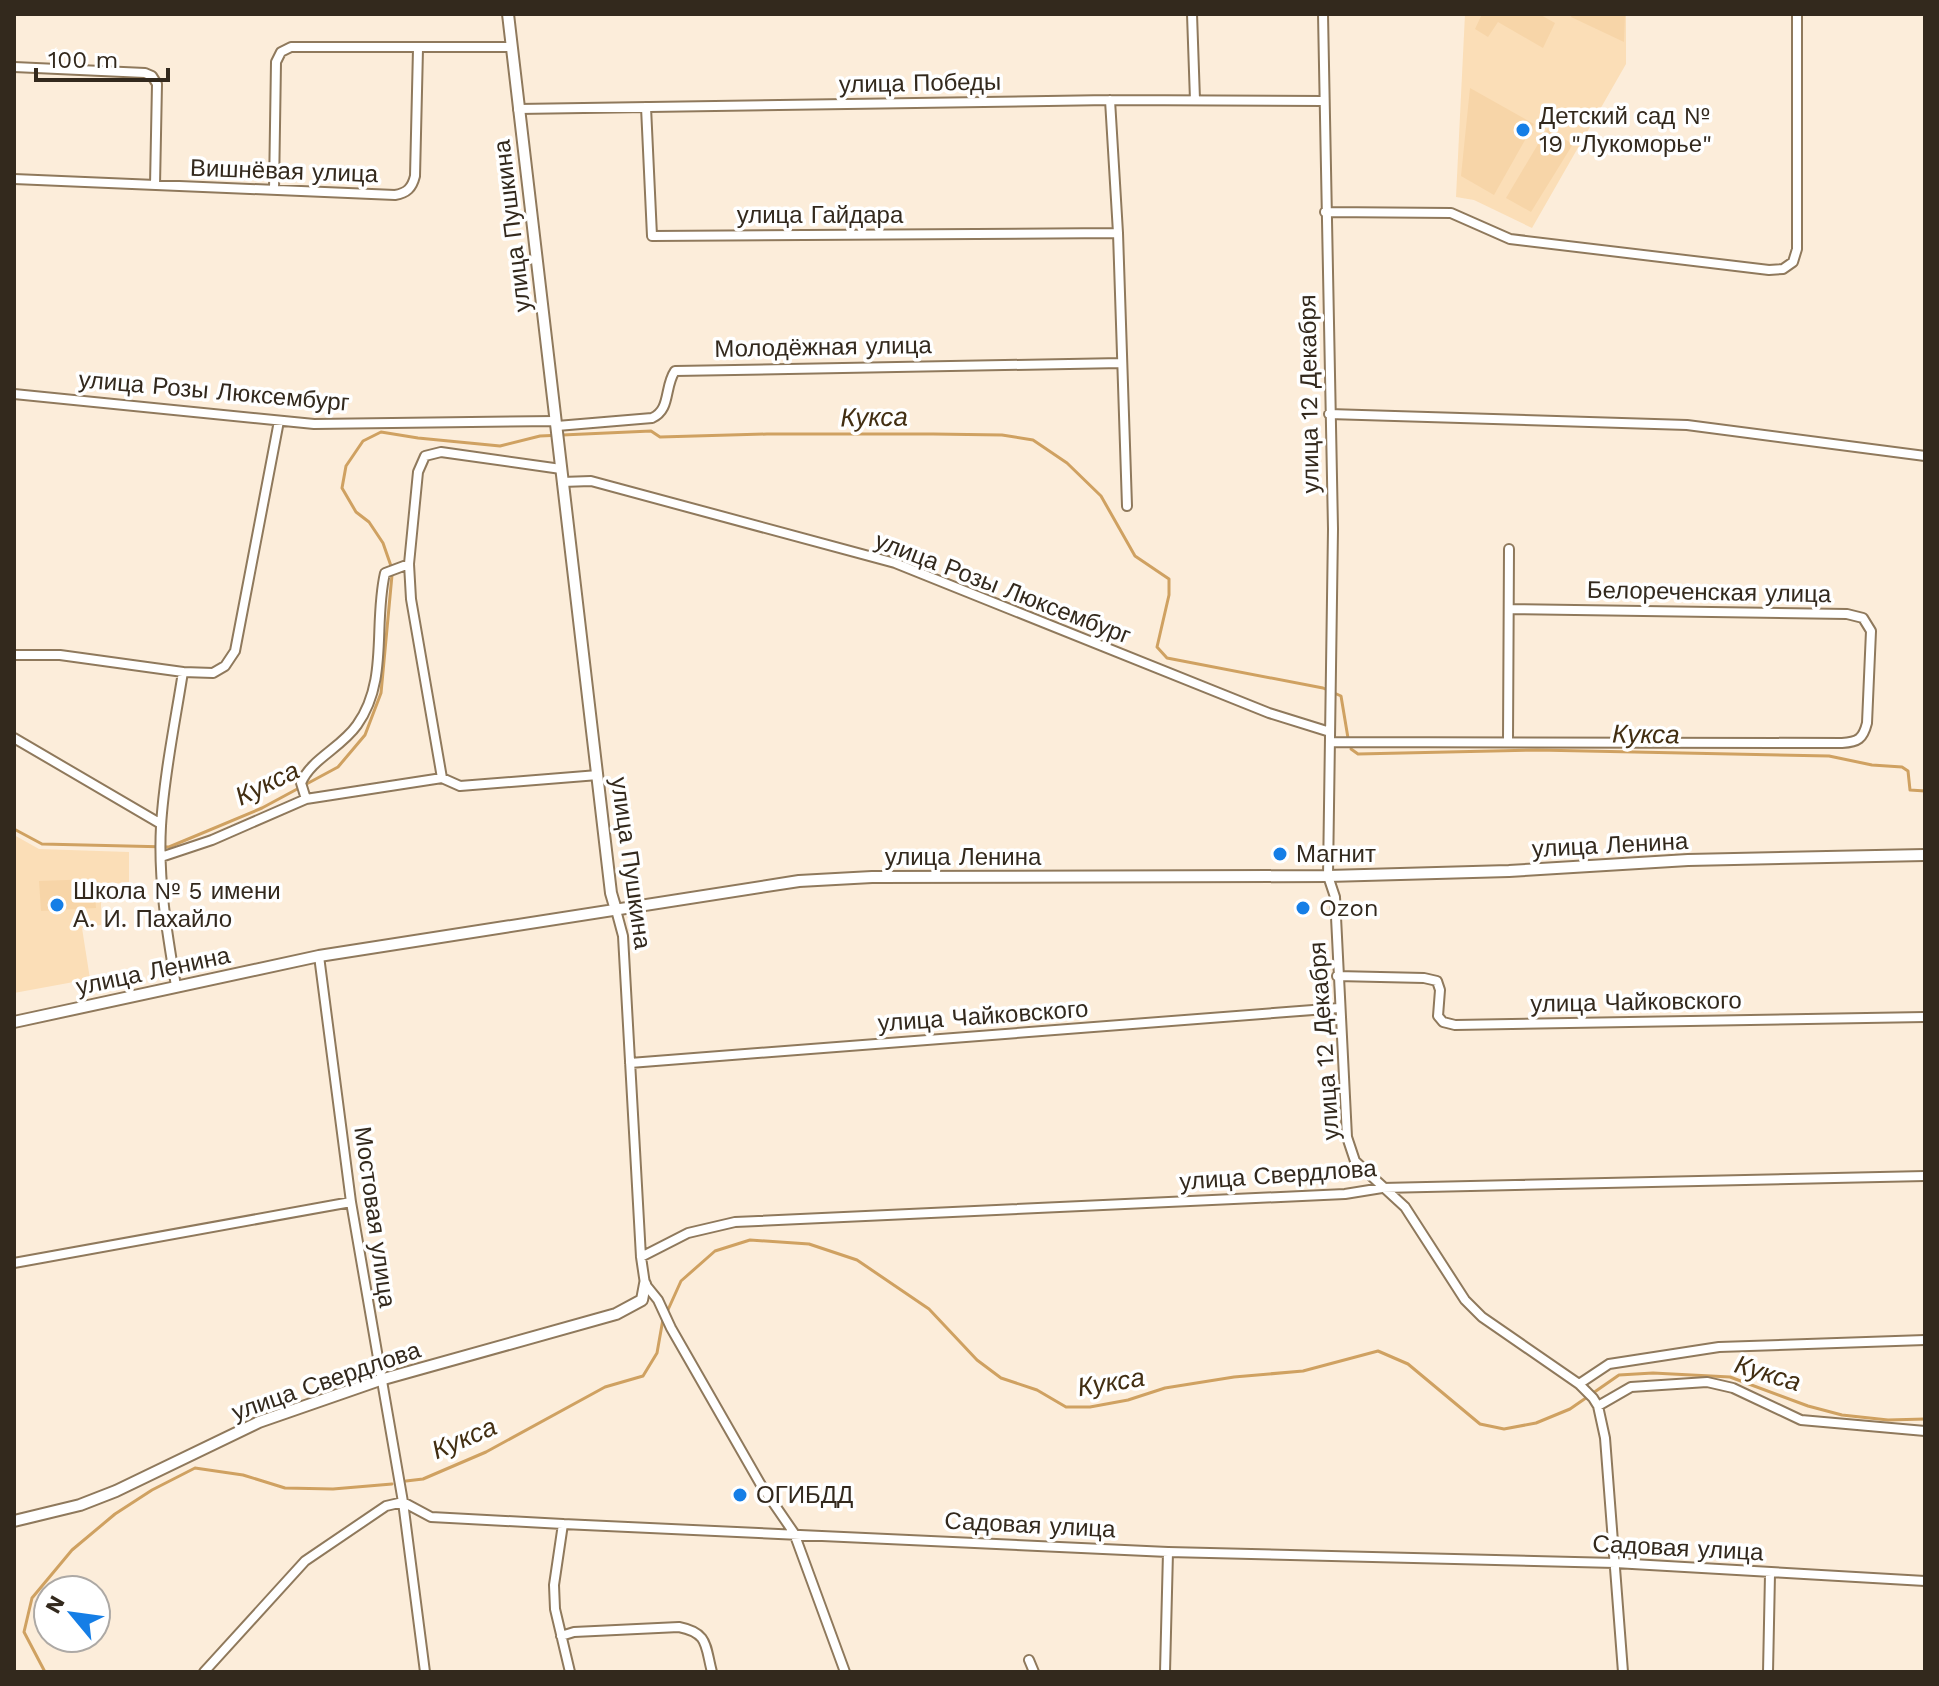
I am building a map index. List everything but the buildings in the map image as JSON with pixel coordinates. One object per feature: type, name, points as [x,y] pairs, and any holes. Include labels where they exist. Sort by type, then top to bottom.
[{"type":"street","name":"улица Пушкина","points":[[508,14],[611,893],[623,936],[645,1284]]},
{"type":"street","points":[[1192,14],[1195,100]]},
{"type":"street","name":"улица 12 Декабря","points":[[1323,14],[1332,676],[1328,876],[1335,897],[1347,1137],[1355,1161],[1405,1207],[1465,1300],[1582,1386],[1595,1402]]},
{"type":"street","points":[[1325,212],[1451,213],[1510,239],[1783,269],[1793,262],[1797,249],[1797,14]]},
{"type":"street","points":[[274,190],[276,62],[281,52],[291,47],[511,47]]},
{"type":"street","name":"Вишнёвая улица","points":[[14,179],[405,193],[413,186],[415,176],[418,49]]},
{"type":"street","points":[[14,67],[145,73],[152,76],[157,84],[155,185]]},
{"type":"street","points":[[1110,100],[1118,233],[1127,506]]},
{"type":"street","name":"улица Победы","points":[[518,109],[1110,100],[1323,101]]},
{"type":"street","name":"улица Гайдара","points":[[646,107],[652,236],[1118,233]]},
{"type":"street","name":"Молодёжная улица","points":[[557,431],[652,418],[661,414],[668,380],[675,371],[1122,363]]},
{"type":"street","name":"улица Розы Люксембург","points":[[14,394],[314,424],[557,431]]},
{"type":"street","points":[[1329,414],[1687,425],[1925,456]]},
{"type":"street","points":[[14,655],[60,655],[183,672],[213,673],[225,666],[235,651],[279,421]]},
{"type":"street","points":[[442,778],[411,599],[409,564],[418,472],[425,456],[441,452],[561,469]]},
{"type":"street","name":"улица Розы Люксембург","points":[[562,482],[591,481],[895,563],[1330,737]]},
{"type":"street","points":[[1508,740],[1509,549]]},
{"type":"street","points":[[303,790],[310,766],[343,741],[367,707],[377,681],[381,589],[385,573],[409,564]]},
{"type":"street","name":"Белореченская улица","points":[[1330,737],[1856,742],[1864,735],[1871,631],[1863,618],[1847,614],[1509,609]]},
{"type":"street","points":[[176,986],[162,888],[161,824],[183,672]]},
{"type":"street","points":[[14,738],[161,824]]},
{"type":"street","points":[[161,850],[212,840],[303,790],[442,778],[460,786],[598,775]]},
{"type":"street","name":"улица Ленина","points":[[14,1022],[319,956],[799,881],[872,877],[1328,876],[1509,871],[1688,860],[1925,855]]},
{"type":"street","name":"Мостовая улица","points":[[319,956],[351,1202],[403,1502],[425,1672]]},
{"type":"street","name":"улица Чайковского","points":[[1337,976],[1437,981],[1440,990],[1438,1016],[1443,1022],[1455,1025],[1925,1017]]},
{"type":"street","name":"улица Чайковского","points":[[630,1063],[1339,1008]]},
{"type":"street","name":"улица Свердлова","points":[[641,1257],[688,1233],[735,1222],[1345,1194],[1382,1188],[1925,1176]]},
{"type":"street","points":[[14,1263],[351,1202]]},
{"type":"street","points":[[645,1284],[658,1300],[761,1485],[794,1533],[845,1672]]},
{"type":"street","name":"улица Свердлова","points":[[14,1521],[92,1500],[259,1422],[380,1380],[616,1314],[642,1300],[645,1284]]},
{"type":"street","points":[[1582,1386],[1609,1364],[1719,1347],[1925,1340]]},
{"type":"street","points":[[1623,1672],[1605,1438],[1595,1402],[1631,1387],[1707,1382],[1733,1388],[1801,1420],[1925,1431]]},
{"type":"street","points":[[204,1672],[305,1561],[386,1506],[403,1502]]},
{"type":"street","name":"Садовая улица","points":[[403,1502],[431,1517],[563,1524],[1168,1552],[1615,1563],[1925,1581]]},
{"type":"street","points":[[563,1524],[554,1585],[555,1609],[570,1672]]},
{"type":"street","points":[[1165,1672],[1168,1552]]},
{"type":"street","points":[[1768,1672],[1770,1574]]},
{"type":"street","points":[[561,1636],[574,1632],[679,1627],[694,1630],[705,1639],[712,1672]]},
{"type":"street","points":[[1029,1660],[1034,1672]]},
{"type":"shaded area","name":"Детский сад № 19 \"Лукоморье\"","points":[[1465,14],[1626,14],[1626,64],[1532,228],[1474,200],[1456,197]]},
{"type":"shaded area","points":[[1482,14],[1539,14],[1555,23],[1543,48],[1498,22],[1488,37],[1475,29]]},
{"type":"shaded area","points":[[1572,14],[1625,14],[1624,42],[1571,17]]},
{"type":"shaded area","points":[[1470,88],[1534,124],[1494,195],[1461,176]]},
{"type":"shaded area","points":[[1547,129],[1573,144],[1531,212],[1506,198]]},
{"type":"shaded area","name":"Школа № 5 имени А. И. Пахайло","points":[[14,835],[39,849],[129,852],[129,882],[101,885],[101,925],[82,928],[90,979],[14,993]]},
{"type":"shaded area","points":[[94,879],[96,908],[41,911],[39,881]]},
{"type":"waterway","name":"Кукса","points":[[391,566],[383,543],[369,522],[356,512],[342,488],[346,466],[363,441],[381,432],[500,446],[540,436],[651,431],[660,437],[933,434],[1002,435],[1033,440],[1067,463],[1101,496],[1135,556],[1169,579],[1169,595],[1157,647],[1167,658],[1323,688],[1341,696],[1348,738]]},
{"type":"waterway","name":"Кукса","points":[[14,829],[42,844],[169,847],[262,808],[338,767],[365,735],[381,693],[392,575]]},
{"type":"waterway","name":"Кукса","points":[[1351,749],[1358,754],[1537,750],[1829,756],[1872,765],[1902,767],[1908,771],[1910,790],[1925,791]]},
{"type":"waterway","name":"Кукса","points":[[667,1312],[681,1281],[715,1251],[750,1240],[809,1244],[857,1260],[929,1309],[977,1360],[1001,1378],[1037,1390],[1066,1407],[1090,1407],[1128,1400],[1165,1388],[1234,1377],[1303,1371],[1378,1351],[1408,1364],[1480,1424],[1504,1429],[1536,1423],[1570,1409],[1619,1375],[1653,1373],[1730,1377],[1808,1406],[1842,1415],[1888,1420],[1925,1419]]},
{"type":"waterway","name":"Кукса","points":[[406,1481],[423,1479],[486,1452],[605,1387],[643,1376],[657,1353],[663,1319]]},
{"type":"waterway","name":"Кукса","points":[[45,1672],[24,1632],[32,1598],[72,1550],[115,1514],[152,1490],[195,1468],[243,1475],[285,1488],[333,1489],[392,1484]]},
{"type":"place","name":"Детский сад № 19 \"Лукоморье\"","points":[[1523,130]]},
{"type":"place","name":"Магнит","points":[[1280,854]]},
{"type":"place","name":"Школа № 5 имени А. И. Пахайло","points":[[57,905]]},
{"type":"place","name":"Ozon","points":[[1303,908]]},
{"type":"place","name":"ОГИБДД","points":[[740,1495]]}]
